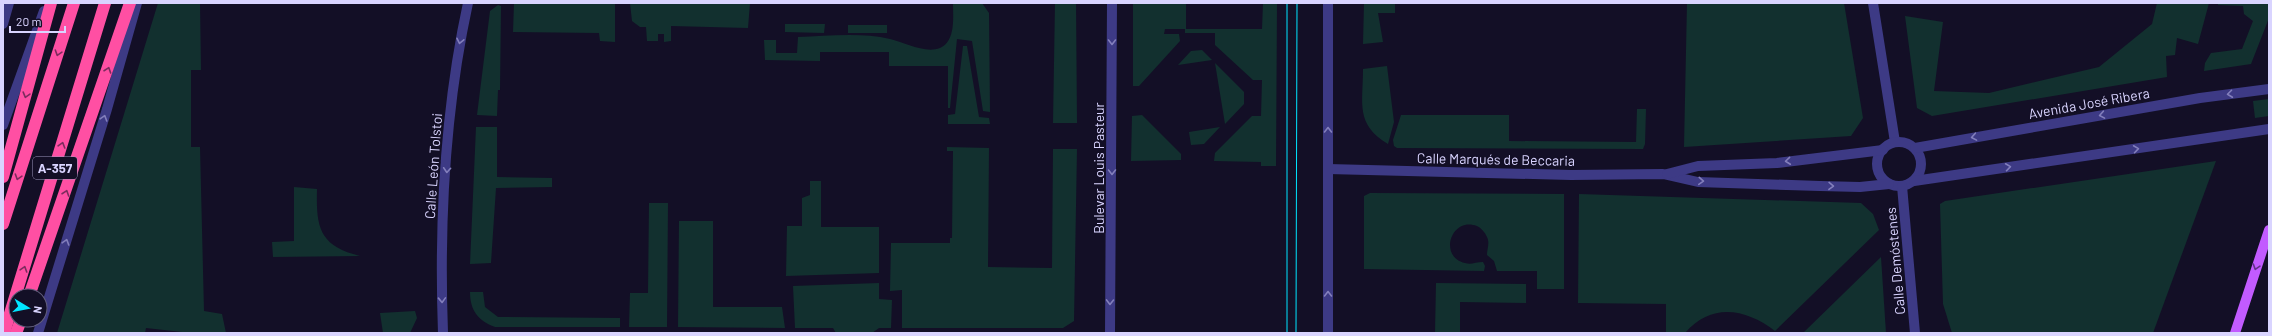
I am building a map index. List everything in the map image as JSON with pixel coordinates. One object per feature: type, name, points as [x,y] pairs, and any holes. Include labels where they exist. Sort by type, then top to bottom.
[{"type":"highway","points":[[3,177],[51,3]]},
{"type":"highway","name":"A-357","points":[[3,224],[74,3]]},
{"type":"highway","name":"A-357","points":[[4,333],[105,3]]},
{"type":"highway","points":[[32,288],[130,3]]},
{"type":"main road","points":[[2235,333],[2269,230]]},
{"type":"street","points":[[3,24],[10,3]]},
{"type":"street","points":[[3,125],[46,3]]},
{"type":"street","points":[[38,333],[105,116],[137,3]]},
{"type":"street","name":"Calle León Tolstoi","points":[[443,333],[440,267],[449,129],[458,47],[468,3]]},
{"type":"street","name":"Bulevar Louis Pasteur","points":[[1110,333],[1112,3]]},
{"type":"street","points":[[1328,3],[1328,333]]},
{"type":"street","points":[[1873,3],[1895,142]]},
{"type":"street","name":"Avenida José Ribera","points":[[1914,148],[2200,98],[2269,89]]},
{"type":"street","points":[[1914,180],[1920,170],[1921,158],[1914,148],[1902,142],[1895,142],[1883,150],[1879,157],[1878,168],[1884,180],[1889,184],[1902,186],[1914,180],[2269,130]]},
{"type":"street","name":"Calle Marqués de Beccaria","points":[[1328,169],[1564,174],[1663,174],[1698,166],[1777,163],[1883,150]]},
{"type":"street","name":"Calle Marqués de Beccaria","points":[[1663,174],[1698,182],[1860,187],[1889,184]]},
{"type":"street","name":"Calle Demóstenes","points":[[1902,186],[1915,333]]},
{"type":"green space","points":[[158,3],[200,3],[201,70],[191,70],[191,147],[200,147],[204,311],[222,314],[226,333],[191,333],[146,328],[145,333],[57,333]]},
{"type":"green space","points":[[514,3],[615,3],[615,42],[600,41],[599,33],[513,32]]},
{"type":"green space","points":[[630,3],[750,3],[748,28],[671,26],[671,41],[664,42],[664,34],[658,34],[658,41],[647,41],[646,27],[640,27],[632,21]]},
{"type":"green space","points":[[953,3],[982,3],[989,13],[990,112],[983,111],[972,41],[957,39],[950,108],[948,108],[948,66],[889,66],[889,52],[820,52],[820,61],[765,60],[764,40],[776,40],[776,53],[797,53],[798,37],[844,35],[867,36],[890,39],[921,49],[928,50],[940,48],[949,40],[951,34],[953,22]]},
{"type":"green space","points":[[1055,3],[1076,3],[1077,123],[1053,123]]},
{"type":"green space","points":[[1133,3],[1186,3],[1186,29],[1262,29],[1263,3],[1277,3],[1276,166],[1261,166],[1261,162],[1214,161],[1215,153],[1252,116],[1261,116],[1262,80],[1253,80],[1215,45],[1215,33],[1185,33],[1185,29],[1165,29],[1164,34],[1179,34],[1180,41],[1139,86],[1133,86]]},
{"type":"green space","points":[[1364,3],[1395,3],[1395,13],[1378,13],[1383,42],[1363,44]]},
{"type":"green space","points":[[1687,3],[1844,3],[1863,118],[1851,136],[1684,147]]},
{"type":"green space","points":[[2157,3],[2209,3],[2198,44],[2177,38],[2175,55],[2166,56],[2167,77],[1932,116],[1917,108],[1905,16],[1943,22],[1934,91],[1989,93],[2099,67],[2152,24]]},
{"type":"green space","points":[[2218,3],[2269,3],[2269,18],[2251,64],[2204,71],[2205,63],[2211,53],[2242,49],[2253,21],[2244,14],[2243,6],[2218,5]]},
{"type":"green space","points":[[498,5],[501,6],[500,90],[498,90],[497,116],[477,115],[490,11]]},
{"type":"green space","points":[[785,24],[825,24],[824,33],[785,32]]},
{"type":"green space","points":[[848,25],[887,25],[887,33],[848,33]]},
{"type":"green space","points":[[963,46],[967,46],[979,117],[989,118],[990,124],[948,124],[948,115],[955,114]]},
{"type":"green space","points":[[1202,50],[1212,60],[1178,65],[1191,51]]},
{"type":"green space","points":[[1215,63],[1244,92],[1244,104],[1225,124]]},
{"type":"green space","points":[[1387,66],[1394,122],[1388,144],[1370,129],[1363,112],[1362,103],[1363,69]]},
{"type":"green space","points":[[2269,99],[2269,116],[2255,118],[2253,101]]},
{"type":"green space","points":[[1637,109],[1646,109],[1645,144],[1643,149],[1397,148],[1394,146],[1393,140],[1401,115],[1509,115],[1509,141],[1636,142]]},
{"type":"green space","points":[[1142,115],[1181,154],[1181,160],[1131,161],[1132,116]]},
{"type":"green space","points":[[476,127],[497,127],[497,177],[552,178],[552,187],[496,188],[491,263],[470,264]]},
{"type":"green space","points":[[1220,127],[1204,144],[1191,145],[1189,132]]},
{"type":"green space","points":[[947,147],[989,148],[988,267],[1052,268],[1053,149],[1077,149],[1074,321],[1063,328],[902,328],[902,290],[890,291],[891,243],[950,243],[950,238],[952,238],[953,151],[947,151]]},
{"type":"green space","points":[[2216,161],[2153,333],[1952,333],[1943,304],[1940,204],[1945,201]]},
{"type":"green space","points":[[810,181],[821,181],[821,227],[879,227],[879,273],[786,276],[787,226],[802,226],[802,198],[810,195]]},
{"type":"green space","points":[[294,187],[317,189],[319,224],[323,233],[336,247],[360,256],[273,257],[272,242],[294,241]]},
{"type":"green space","points":[[1370,193],[1564,194],[1564,289],[1537,289],[1537,271],[1497,271],[1494,261],[1487,255],[1488,242],[1485,233],[1477,226],[1468,224],[1460,227],[1451,238],[1450,246],[1452,253],[1457,259],[1465,263],[1469,264],[1483,262],[1485,266],[1484,271],[1364,269],[1364,196]]},
{"type":"green space","points":[[1579,194],[1861,203],[1873,214],[1879,230],[1775,331],[1764,323],[1752,318],[1729,312],[1718,313],[1706,317],[1695,323],[1685,333],[1666,333],[1666,304],[1578,303]]},
{"type":"green space","points":[[649,203],[668,203],[667,327],[629,327],[630,293],[648,293]]},
{"type":"green space","points":[[679,221],[713,221],[713,307],[782,307],[785,328],[678,327]]},
{"type":"green space","points":[[1881,257],[1886,333],[1803,333]]},
{"type":"green space","points":[[879,283],[879,299],[892,300],[891,328],[879,328],[872,333],[836,333],[833,328],[795,328],[793,286]]},
{"type":"green space","points":[[1436,283],[1526,284],[1526,303],[1460,302],[1460,333],[1435,333]]},
{"type":"green space","points":[[470,292],[483,292],[485,307],[498,317],[620,318],[620,327],[495,327],[484,322],[476,314],[470,298]]},
{"type":"green space","points":[[415,311],[417,318],[410,333],[383,333],[380,313]]},
{"type":"tram line","points":[[1287,3],[1287,333]]},
{"type":"tram line","points":[[1296,333],[1297,3]]}]
